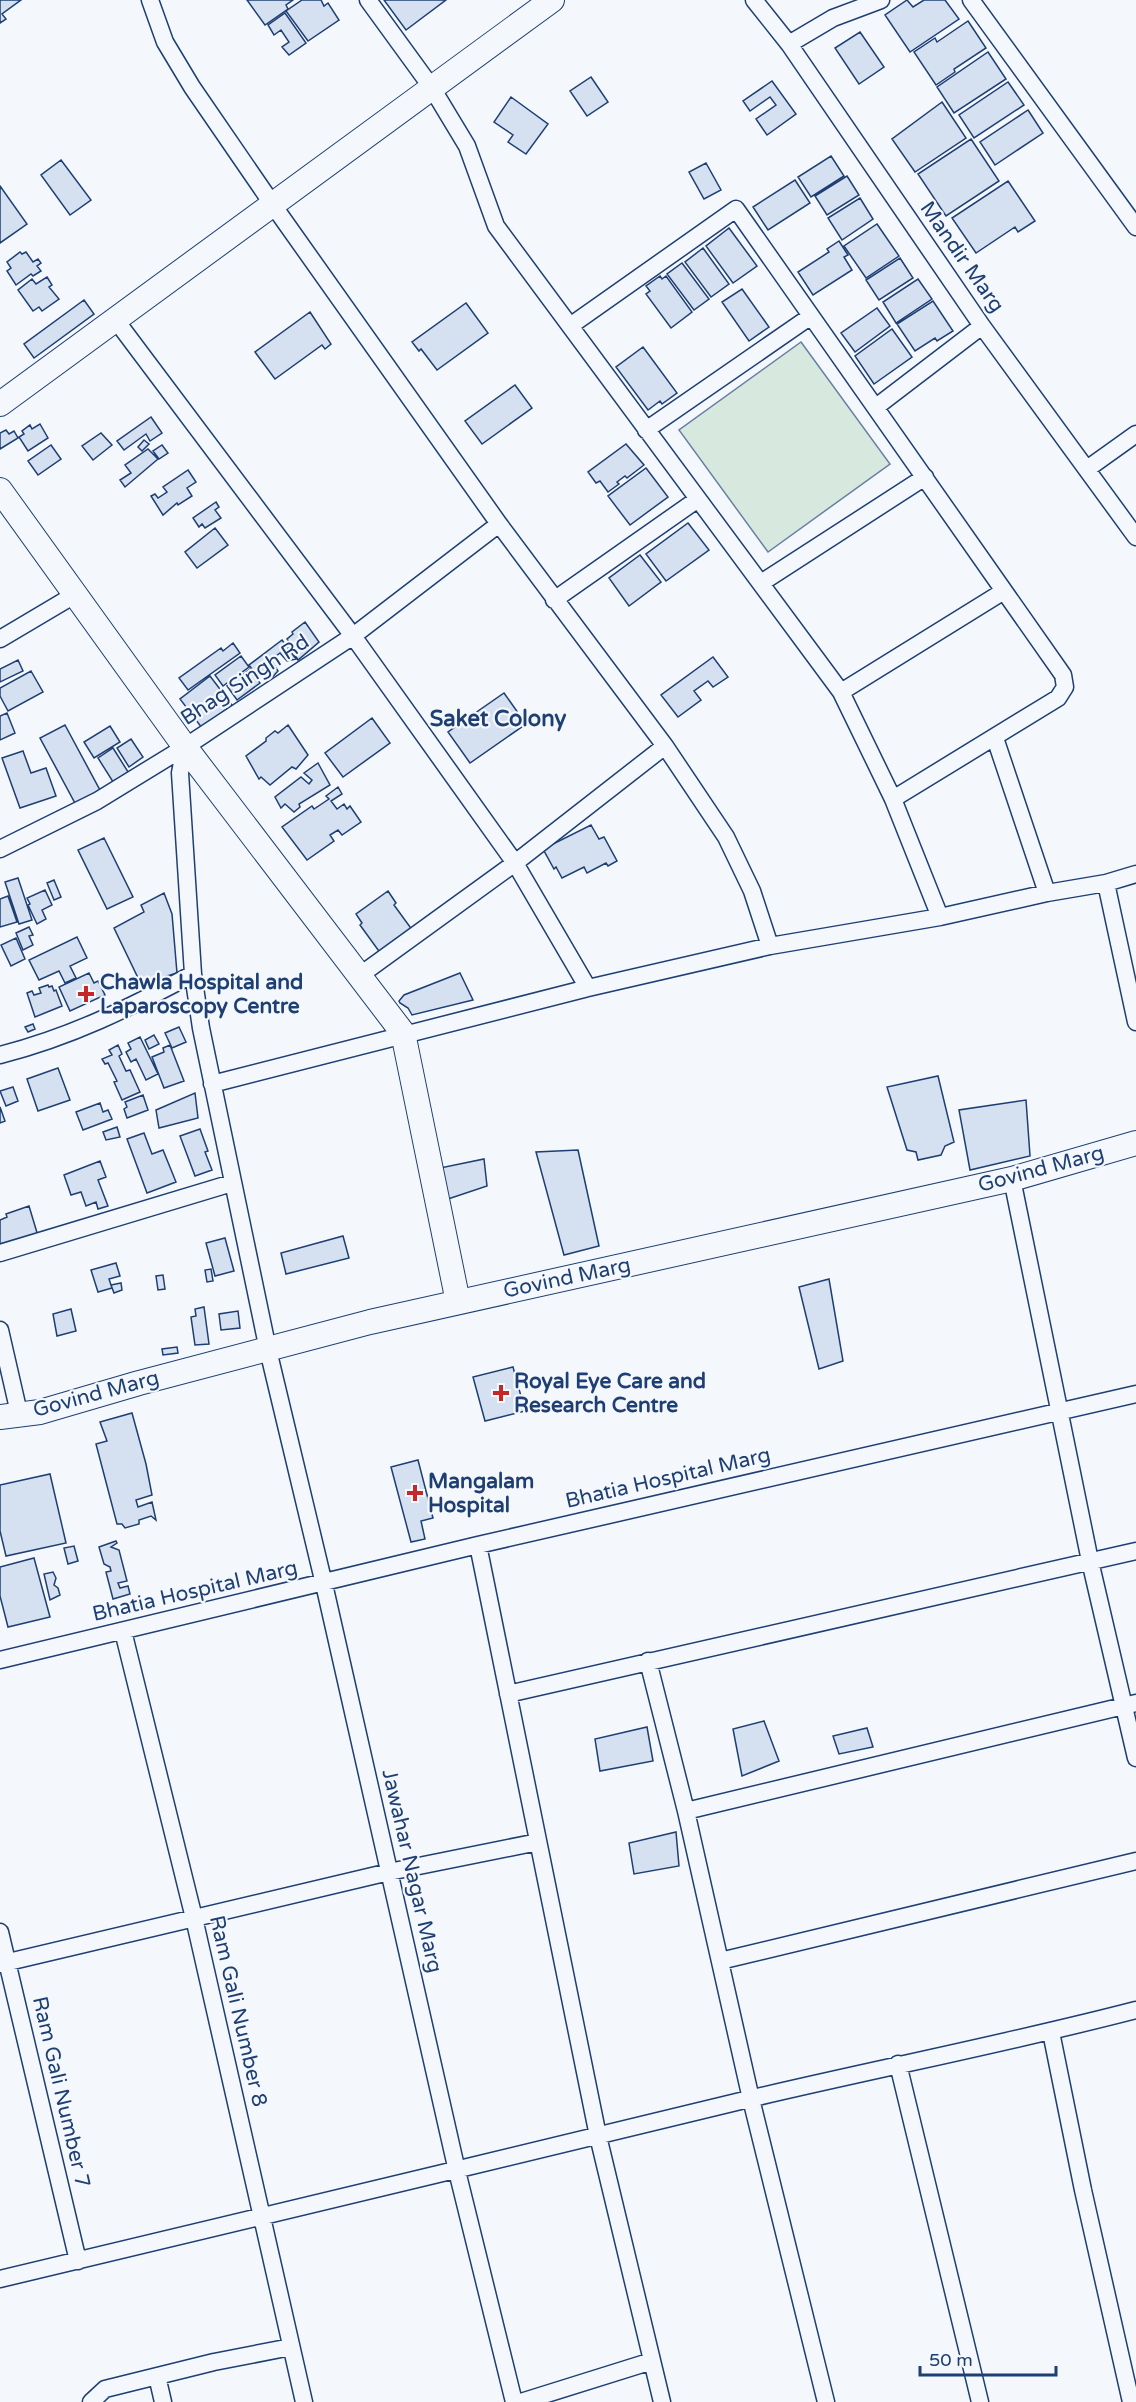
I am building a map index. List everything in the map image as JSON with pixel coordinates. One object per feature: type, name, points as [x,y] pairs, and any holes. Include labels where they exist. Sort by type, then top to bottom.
[{"type":"street","points":[[150,0],[165,42],[192,87],[273,205],[554,600],[665,746],[726,837],[752,891],[770,946]]},
{"type":"street","points":[[368,0],[432,88],[466,146],[496,226],[840,692],[893,799],[940,917]]},
{"type":"street","points":[[0,405],[552,0]]},
{"type":"street","name":"Mandir Marg","points":[[754,0],[789,44],[982,326],[1136,537]]},
{"type":"street","points":[[789,44],[833,18],[881,0]]},
{"type":"street","points":[[971,0],[1136,227]]},
{"type":"street","points":[[570,326],[736,209],[1063,675],[1065,687],[1058,698],[893,799]]},
{"type":"street","points":[[646,430],[811,316]]},
{"type":"street","points":[[115,319],[353,636],[515,863],[588,988]]},
{"type":"street","points":[[876,406],[982,326]]},
{"type":"street","points":[[1087,469],[1136,434]]},
{"type":"street","points":[[761,583],[925,477]]},
{"type":"street","points":[[0,490],[185,747],[403,1033],[458,1302]]},
{"type":"street","points":[[554,600],[698,499]]},
{"type":"street","name":"Bhag Singh Rd","points":[[0,849],[97,801],[185,747],[353,636],[499,524]]},
{"type":"street","points":[[840,692],[1004,591]]},
{"type":"street","points":[[0,639],[76,594]]},
{"type":"street","points":[[995,738],[1047,893]]},
{"type":"street","points":[[359,976],[515,863],[665,746]]},
{"type":"street","name":"Jawahar Nagar Marg","points":[[185,747],[180,773],[193,974],[212,1084],[268,1350],[324,1584],[457,2171],[514,2402]]},
{"type":"street","points":[[212,1084],[403,1033],[770,946],[940,917],[1047,893],[1106,883],[1136,874]]},
{"type":"street","points":[[1106,883],[1130,970],[1136,1022]]},
{"type":"street","points":[[0,1055],[36,1046],[120,1013],[193,974]]},
{"type":"street","name":"Govind Marg","points":[[10,1415],[40,1412],[139,1383],[458,1302],[1012,1179],[1136,1143]]},
{"type":"street","points":[[1012,1179],[1090,1561],[1130,1705],[1136,1758]]},
{"type":"street","points":[[0,1253],[232,1183]]},
{"type":"street","points":[[0,1330],[10,1415]]},
{"type":"street","name":"Bhatia Hospital Marg","points":[[0,1660],[324,1584],[478,1545],[1136,1394]]},
{"type":"street","points":[[478,1545],[598,2136],[662,2402]]},
{"type":"street","points":[[508,1694],[1136,1551]]},
{"type":"street","name":"Ram Gali Number 8","points":[[123,1631],[194,1918],[304,2402]]},
{"type":"street","points":[[648,1661],[686,1811],[751,2099],[826,2402]]},
{"type":"street","points":[[686,1811],[1130,1705]]},
{"type":"street","points":[[4,1963],[389,1872],[538,1842]]},
{"type":"street","points":[[720,1961],[1136,1861]]},
{"type":"street","name":"Ram Gali Number 7","points":[[0,1932],[4,1963],[78,2261]]},
{"type":"street","points":[[0,2279],[898,2064],[1051,2032],[1136,2010]]},
{"type":"street","points":[[1051,2032],[1083,2190],[1131,2402]]},
{"type":"street","points":[[898,2064],[980,2402]]},
{"type":"street","points":[[91,2402],[105,2389],[214,2362],[291,2347]]},
{"type":"street","points":[[520,2402],[652,2361]]},
{"type":"street","points":[[157,2376],[163,2402]]},
{"type":"shaded area","points":[[801,342],[890,464],[768,552],[679,430]]},
{"type":"building","points":[[0,0],[21,0],[2,14],[6,19],[0,23]]},
{"type":"building","points":[[247,0],[293,0],[286,5],[288,9],[265,25]]},
{"type":"building","points":[[302,0],[321,0],[324,6],[328,3],[339,20],[308,41],[286,11]]},
{"type":"building","points":[[384,0],[446,0],[406,30]]},
{"type":"building","points":[[907,0],[913,7],[924,0],[945,0],[959,19],[910,52],[885,15]]},
{"type":"building","points":[[285,13],[306,43],[289,55],[282,47],[289,42],[281,30],[274,35],[268,25]]},
{"type":"building","points":[[968,21],[986,48],[954,69],[955,72],[936,85],[914,52],[935,38],[937,42]]},
{"type":"building","points":[[860,32],[884,67],[859,84],[835,48]]},
{"type":"building","points":[[988,52],[1006,79],[954,113],[937,87]]},
{"type":"building","points":[[591,77],[608,102],[587,116],[570,91]]},
{"type":"building","points":[[772,81],[796,114],[767,135],[756,119],[776,105],[770,97],[750,111],[743,101]]},
{"type":"building","points":[[1008,82],[1024,105],[974,138],[959,115]]},
{"type":"building","points":[[511,97],[548,124],[526,154],[508,142],[513,135],[494,122]]},
{"type":"building","points":[[942,102],[966,138],[915,172],[892,139]]},
{"type":"building","points":[[1028,110],[1043,133],[995,165],[980,142]]},
{"type":"building","points":[[971,139],[999,181],[946,216],[918,174]]},
{"type":"building","points":[[831,156],[844,176],[811,197],[798,177]]},
{"type":"building","points":[[61,160],[91,200],[70,215],[41,175]]},
{"type":"building","points":[[706,163],[721,190],[704,199],[689,172]]},
{"type":"building","points":[[847,176],[859,195],[827,215],[815,196]]},
{"type":"building","points":[[795,180],[810,203],[768,230],[753,207]]},
{"type":"building","points":[[1008,181],[1035,221],[1018,232],[1015,227],[976,253],[952,218]]},
{"type":"building","points":[[0,186],[27,224],[0,243]]},
{"type":"building","points":[[860,198],[873,219],[842,240],[828,218]]},
{"type":"building","points":[[877,224],[899,256],[866,278],[844,246]]},
{"type":"building","points":[[729,228],[757,266],[733,283],[706,246]]},
{"type":"building","points":[[839,241],[848,255],[844,257],[852,270],[813,295],[798,272],[829,252],[827,249]]},
{"type":"building","points":[[703,248],[729,284],[711,297],[685,262]]},
{"type":"building","points":[[20,252],[22,254],[26,252],[33,262],[38,259],[41,263],[37,266],[41,271],[33,276],[31,274],[16,285],[7,271],[11,268],[7,262]]},
{"type":"building","points":[[900,258],[913,278],[879,300],[866,280]]},
{"type":"building","points":[[682,263],[709,299],[694,310],[667,274]]},
{"type":"building","points":[[660,276],[662,279],[666,276],[692,312],[671,328],[646,294],[650,291],[646,286]]},
{"type":"building","points":[[47,277],[52,285],[49,287],[59,299],[42,311],[39,307],[33,311],[18,290],[32,279],[36,284]]},
{"type":"building","points":[[918,279],[932,299],[896,323],[883,302]]},
{"type":"building","points":[[742,289],[769,327],[749,341],[722,302]]},
{"type":"building","points":[[84,300],[94,314],[34,358],[24,344]]},
{"type":"building","points":[[933,301],[953,331],[937,341],[935,338],[915,351],[897,324]]},
{"type":"building","points":[[466,303],[488,333],[437,370],[421,349],[419,351],[412,342]]},
{"type":"building","points":[[877,308],[890,326],[855,352],[841,333]]},
{"type":"building","points":[[310,312],[331,344],[325,349],[322,345],[275,379],[255,352]]},
{"type":"building","points":[[892,329],[912,357],[874,384],[855,356]]},
{"type":"building","points":[[643,347],[677,393],[662,404],[660,401],[648,410],[616,367]]},
{"type":"building","points":[[515,385],[532,408],[482,444],[465,421]]},
{"type":"building","points":[[151,417],[162,433],[150,441],[146,434],[124,450],[117,441]]},
{"type":"building","points":[[40,424],[48,438],[28,451],[19,437],[24,434],[22,431],[30,425],[32,429]]},
{"type":"building","points":[[6,430],[9,434],[14,431],[18,438],[0,449],[0,433]]},
{"type":"building","points":[[101,433],[112,445],[93,460],[82,446]]},
{"type":"building","points":[[144,440],[149,444],[142,451],[138,447]]},
{"type":"building","points":[[626,444],[644,465],[627,478],[625,476],[617,482],[619,484],[608,492],[600,481],[596,483],[588,472]]},
{"type":"building","points":[[51,445],[61,459],[38,475],[28,461]]},
{"type":"building","points":[[162,445],[168,453],[159,459],[153,451]]},
{"type":"building","points":[[148,449],[158,459],[125,487],[120,480],[131,473],[125,465]]},
{"type":"building","points":[[646,468],[668,497],[630,525],[608,496]]},
{"type":"building","points":[[188,470],[196,482],[187,488],[192,496],[178,505],[177,503],[163,515],[151,496],[155,494],[158,498],[167,492],[163,487]]},
{"type":"building","points":[[216,502],[219,507],[215,510],[221,518],[205,528],[202,524],[199,527],[193,518]]},
{"type":"building","points":[[688,523],[709,550],[666,581],[646,554]]},
{"type":"building","points":[[215,528],[228,545],[197,568],[185,552]]},
{"type":"building","points":[[640,555],[661,582],[629,606],[609,578]]},
{"type":"building","points":[[305,622],[319,642],[298,660],[295,655],[297,653],[287,639]]},
{"type":"building","points":[[282,640],[296,659],[287,661],[280,653],[271,660],[278,671],[268,682],[258,669],[254,672],[249,665]]},
{"type":"building","points":[[233,643],[240,653],[188,690],[179,678],[221,648],[223,651]]},
{"type":"building","points":[[241,656],[249,667],[223,686],[215,675]]},
{"type":"building","points":[[713,657],[728,677],[713,687],[708,681],[694,691],[701,700],[678,717],[661,695]]},
{"type":"building","points":[[18,660],[23,671],[0,682],[0,669]]},
{"type":"building","points":[[250,669],[260,683],[237,700],[227,686]]},
{"type":"building","points":[[31,671],[43,692],[8,711],[0,696],[0,688]]},
{"type":"building","points":[[210,676],[232,705],[202,728],[180,699]]},
{"type":"building","points":[[504,693],[526,724],[470,763],[448,732]]},
{"type":"building","points":[[7,713],[15,733],[0,740],[0,716]]},
{"type":"building","points":[[372,718],[390,743],[343,777],[325,753]]},
{"type":"building","points":[[65,725],[101,792],[76,805],[40,738]]},
{"type":"building","points":[[288,725],[308,755],[296,769],[292,767],[270,785],[261,777],[259,779],[246,756],[275,731],[278,733]]},
{"type":"building","points":[[110,726],[120,742],[94,758],[84,742]]},
{"type":"building","points":[[131,739],[143,757],[129,767],[117,748]]},
{"type":"building","points":[[113,748],[130,775],[115,785],[98,758]]},
{"type":"building","points":[[23,751],[31,773],[46,768],[56,796],[20,808],[2,758]]},
{"type":"building","points":[[318,763],[330,785],[299,804],[300,807],[294,812],[285,804],[281,808],[275,797],[301,777],[309,784],[312,780],[304,773]]},
{"type":"building","points":[[338,787],[342,794],[331,801],[337,809],[344,804],[347,809],[350,806],[361,822],[342,835],[338,830],[330,835],[334,841],[307,860],[282,827],[312,806],[314,809],[329,799],[326,796]]},
{"type":"building","points":[[591,825],[599,839],[604,837],[617,861],[608,866],[606,863],[587,873],[584,867],[562,878],[543,849]]},
{"type":"building","points":[[104,838],[133,897],[107,909],[78,850]]},
{"type":"building","points":[[18,878],[32,920],[19,924],[5,882]]},
{"type":"building","points":[[54,880],[61,897],[54,900],[47,883]]},
{"type":"building","points":[[45,890],[52,905],[42,910],[46,919],[37,924],[27,898]]},
{"type":"building","points":[[388,891],[396,903],[394,905],[413,931],[381,954],[360,925],[362,923],[356,914]]},
{"type":"building","points":[[164,893],[172,914],[177,973],[141,984],[114,928],[144,912],[141,905]]},
{"type":"building","points":[[8,896],[17,922],[0,927],[0,899]]},
{"type":"building","points":[[29,927],[33,935],[29,936],[33,945],[23,950],[16,933]]},
{"type":"building","points":[[77,937],[87,958],[70,966],[76,978],[65,983],[59,971],[39,980],[29,960]]},
{"type":"building","points":[[16,938],[25,959],[11,966],[1,945]]},
{"type":"building","points":[[89,973],[94,983],[98,981],[105,995],[70,1011],[59,987]]},
{"type":"building","points":[[460,973],[473,1000],[412,1015],[408,1008],[399,1001],[404,995]]},
{"type":"building","points":[[52,986],[54,991],[56,990],[62,1006],[35,1017],[27,993],[32,991],[34,995],[41,993],[39,988]]},
{"type":"building","points":[[33,1024],[35,1029],[28,1032],[25,1027]]},
{"type":"building","points":[[179,1027],[186,1042],[172,1048],[165,1033]]},
{"type":"building","points":[[154,1035],[159,1044],[149,1049],[145,1040]]},
{"type":"building","points":[[140,1037],[158,1074],[146,1080],[136,1059],[131,1062],[126,1052],[131,1049],[128,1043]]},
{"type":"building","points":[[118,1045],[122,1054],[119,1056],[126,1071],[130,1070],[140,1092],[122,1100],[114,1082],[117,1081],[108,1063],[105,1064],[102,1059],[112,1055],[109,1050]]},
{"type":"building","points":[[170,1045],[184,1081],[164,1088],[152,1057],[164,1052],[163,1048]]},
{"type":"building","points":[[58,1068],[70,1100],[38,1111],[27,1079]]},
{"type":"building","points":[[938,1076],[954,1142],[945,1146],[941,1155],[918,1160],[916,1152],[907,1150],[887,1087]]},
{"type":"building","points":[[13,1087],[18,1101],[6,1106],[0,1091]]},
{"type":"building","points":[[195,1093],[198,1118],[159,1128],[156,1110]]},
{"type":"building","points":[[143,1095],[148,1110],[127,1118],[124,1109],[127,1107],[125,1102]]},
{"type":"building","points":[[1026,1100],[1030,1156],[970,1170],[959,1110]]},
{"type":"building","points":[[100,1103],[103,1112],[108,1110],[112,1119],[83,1130],[76,1112]]},
{"type":"building","points":[[0,1107],[5,1121],[0,1123]]},
{"type":"building","points":[[117,1127],[120,1137],[106,1140],[103,1132]]},
{"type":"building","points":[[200,1129],[212,1170],[195,1176],[180,1136]]},
{"type":"building","points":[[144,1133],[152,1154],[163,1150],[176,1182],[147,1193],[127,1139]]},
{"type":"building","points":[[578,1150],[599,1246],[564,1255],[536,1152]]},
{"type":"building","points":[[484,1159],[487,1186],[448,1199],[440,1168]]},
{"type":"building","points":[[100,1161],[106,1177],[98,1180],[108,1206],[98,1209],[96,1202],[86,1206],[81,1192],[71,1195],[64,1175]]},
{"type":"building","points":[[29,1206],[38,1236],[0,1244],[0,1220],[7,1217],[6,1214]]},
{"type":"building","points":[[343,1236],[349,1258],[286,1274],[281,1253]]},
{"type":"building","points":[[225,1238],[234,1271],[215,1276],[206,1243]]},
{"type":"building","points":[[116,1263],[120,1276],[109,1279],[112,1288],[98,1292],[91,1270]]},
{"type":"building","points":[[211,1269],[213,1281],[207,1282],[205,1270]]},
{"type":"building","points":[[163,1275],[165,1289],[158,1290],[156,1276]]},
{"type":"building","points":[[829,1279],[843,1361],[819,1369],[799,1287]]},
{"type":"building","points":[[121,1283],[122,1290],[114,1293],[111,1285]]},
{"type":"building","points":[[204,1307],[209,1344],[195,1345],[191,1317],[196,1316],[195,1309]]},
{"type":"building","points":[[71,1309],[76,1331],[57,1336],[53,1314]]},
{"type":"building","points":[[238,1311],[240,1328],[221,1330],[219,1314]]},
{"type":"building","points":[[177,1347],[178,1353],[163,1355],[162,1349]]},
{"type":"building","points":[[513,1367],[525,1411],[485,1421],[473,1377]]},
{"type":"building","points":[[132,1413],[152,1495],[136,1500],[138,1507],[152,1502],[156,1520],[151,1516],[139,1520],[139,1524],[125,1528],[122,1524],[117,1524],[96,1444],[107,1441],[100,1422]]},
{"type":"building","points":[[418,1460],[433,1518],[421,1521],[425,1539],[411,1542],[391,1467]]},
{"type":"building","points":[[50,1474],[66,1543],[6,1556],[0,1531],[0,1485]]},
{"type":"building","points":[[116,1541],[117,1543],[111,1547],[119,1550],[127,1581],[118,1583],[120,1588],[128,1586],[130,1594],[113,1599],[106,1572],[111,1571],[110,1567],[104,1564],[99,1547]]},
{"type":"building","points":[[74,1546],[78,1561],[68,1564],[64,1548]]},
{"type":"building","points":[[34,1558],[50,1617],[8,1627],[0,1596],[0,1567]]},
{"type":"building","points":[[53,1572],[56,1578],[54,1585],[58,1588],[60,1595],[50,1600],[44,1574]]},
{"type":"building","points":[[764,1721],[779,1761],[742,1776],[733,1729]]},
{"type":"building","points":[[647,1727],[653,1761],[600,1771],[595,1739]]},
{"type":"building","points":[[867,1728],[873,1747],[839,1754],[833,1736]]},
{"type":"building","points":[[676,1832],[679,1866],[634,1874],[629,1843]]},
{"type":"place","name":"Chawla Hospital and Laparoscopy Centre","points":[[86,994]]},
{"type":"place","name":"Royal Eye Care and Research Centre","points":[[501,1393]]},
{"type":"place","name":"Mangalam Hospital","points":[[415,1493]]},
{"type":"district","name":"Saket Colony","points":[[498,719]]}]
